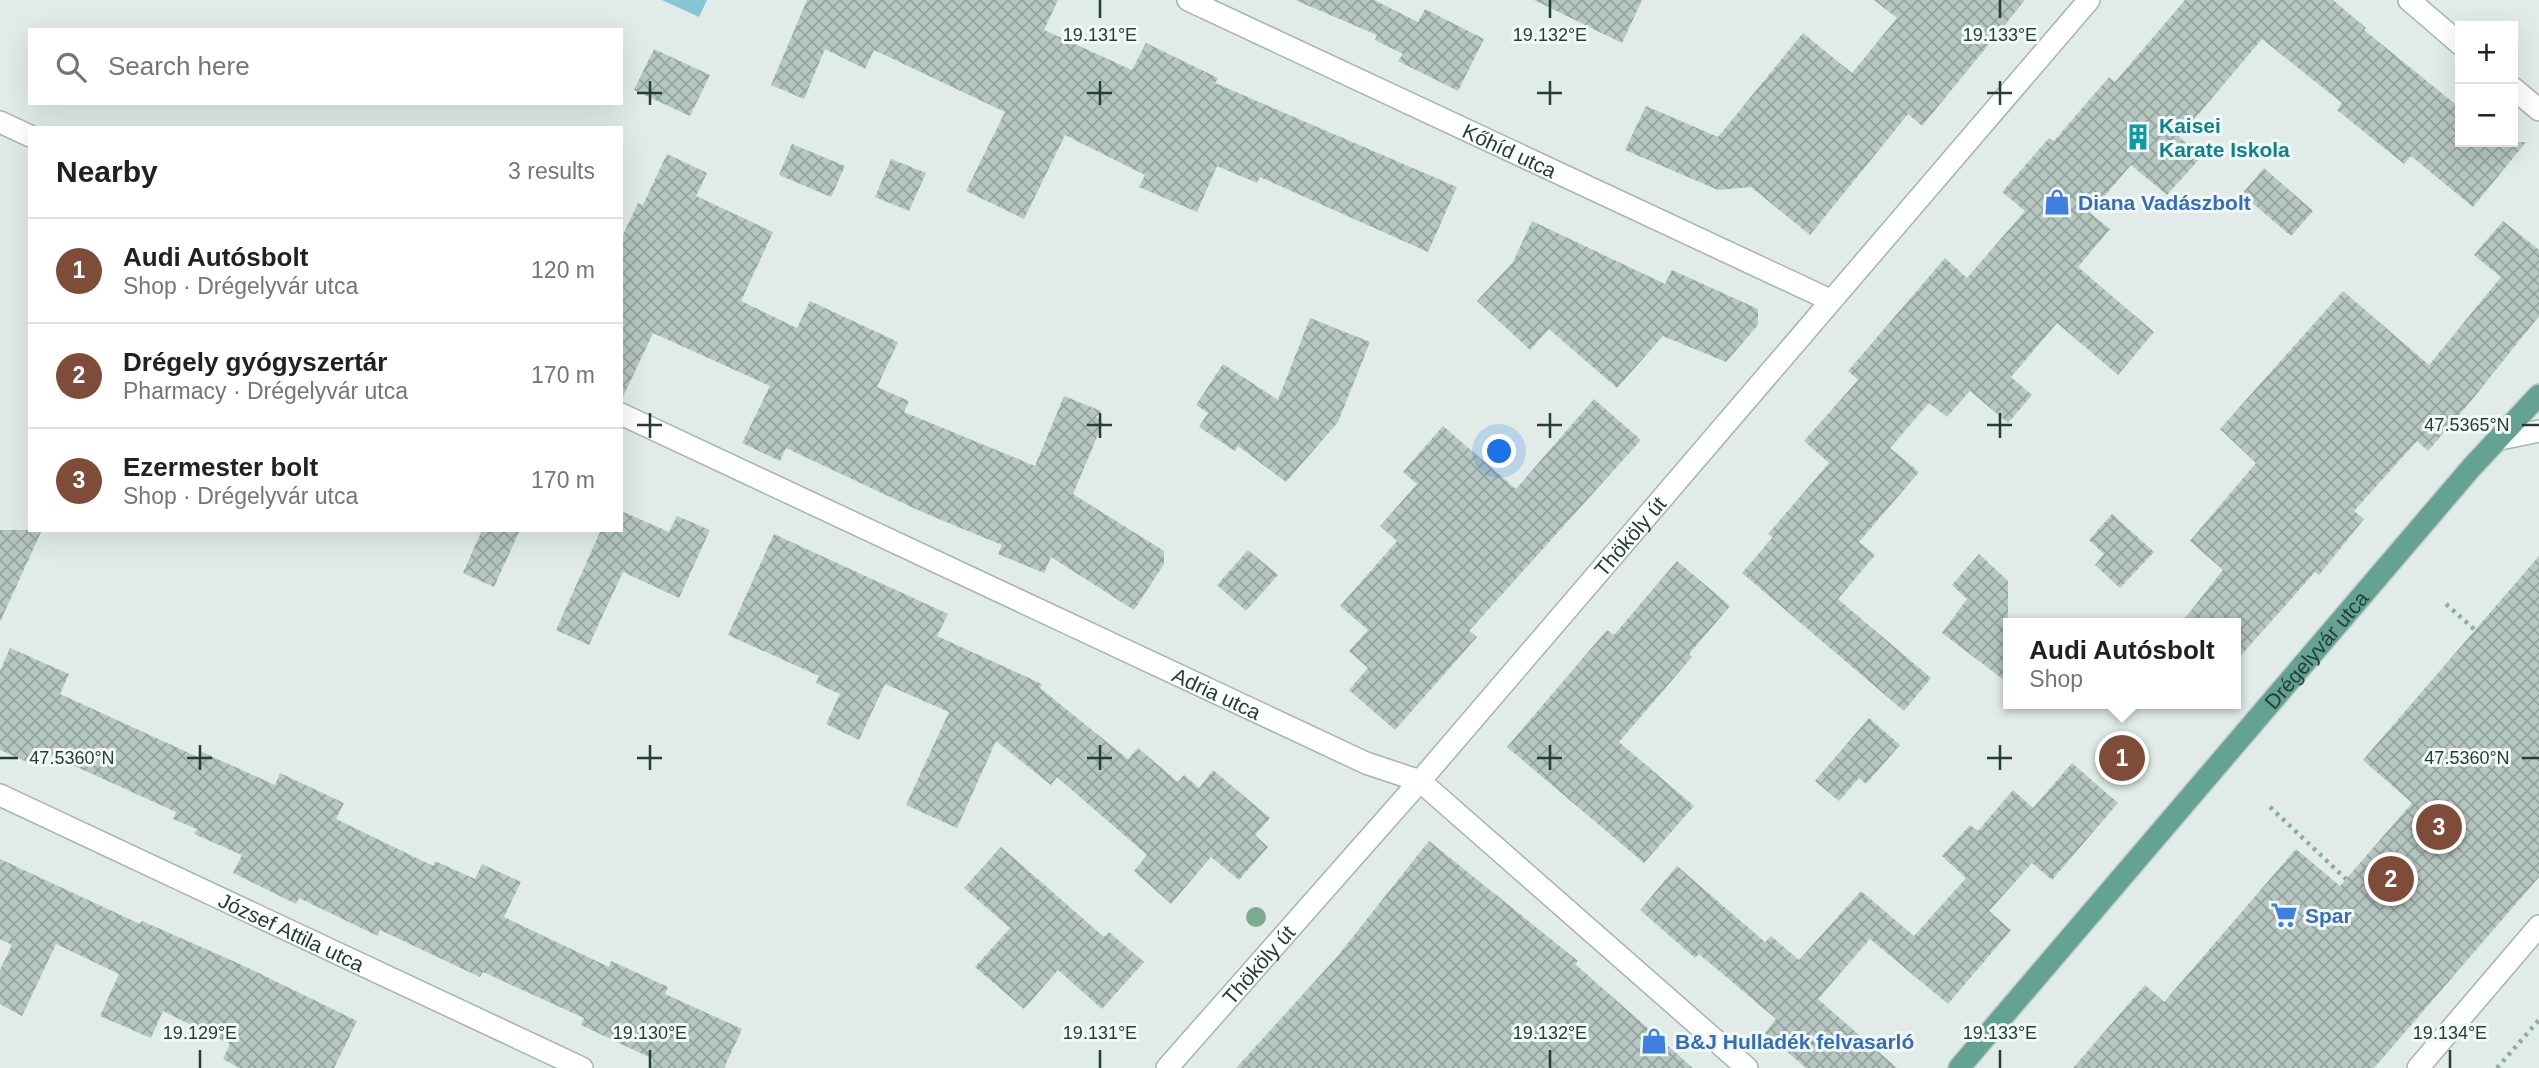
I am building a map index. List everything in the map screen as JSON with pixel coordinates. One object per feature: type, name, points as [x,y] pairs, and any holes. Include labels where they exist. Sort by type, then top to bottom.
[{"type":"main road","name":"Drégelyvár utca","points":[[1959,1068],[2471,468],[2539,395]]},
{"type":"street","name":"Kőhíd utca","points":[[1188,0],[1830,300]]},
{"type":"street","name":"Thököly út","points":[[1167,1068],[1420,781],[2089,0]]},
{"type":"street","points":[[2409,0],[2455,40]]},
{"type":"street","points":[[2518,92],[2539,110]]},
{"type":"street","points":[[0,122],[28,135]]},
{"type":"street","name":"Adria utca","points":[[623,415],[1366,764],[1420,781],[1747,1068]]},
{"type":"street","points":[[2500,439],[2539,431]]},
{"type":"street","name":"József Attila utca","points":[[0,795],[582,1068]]},
{"type":"street","points":[[2417,1068],[2539,926]]},
{"type":"path","points":[[2446,604],[2475,630]]},
{"type":"path","points":[[2270,807],[2346,879]]},
{"type":"path","points":[[2497,1068],[2539,1020]]},
{"type":"water","points":[[662,0],[707,0],[699,17]]},
{"type":"building","points":[[807,0],[1058,0],[1044,30],[1132,70],[1146,43],[1218,78],[1215,83],[1457,187],[1428,252],[1260,177],[1257,183],[1217,166],[1197,212],[1139,187],[1145,175],[1065,135],[1024,219],[966,191],[1005,112],[874,50],[865,69],[825,49],[804,99],[771,85]]},
{"type":"building","points":[[1295,0],[1374,0],[1418,22],[1425,9],[1484,39],[1458,91],[1398,61],[1403,54],[1375,40],[1377,35]]},
{"type":"building","points":[[1534,0],[1642,0],[1622,43]]},
{"type":"building","points":[[1874,0],[2025,0],[1922,126],[1908,114],[1810,235],[1751,187],[1718,190],[1625,150],[1646,106],[1718,137],[1803,33],[1852,73],[1897,18]]},
{"type":"building","points":[[2185,0],[2333,0],[2366,28],[2364,30],[2455,104],[2455,147],[2518,147],[2518,142],[2526,142],[2473,207],[2411,156],[2404,164],[2337,110],[2342,103],[2262,39],[2179,137],[2202,156],[2167,195],[2131,165],[2090,213],[2110,229],[2078,267],[2154,332],[2118,375],[2057,323],[2011,377],[2032,395],[2008,423],[1970,391],[1947,417],[1929,403],[1890,448],[1919,472],[1859,542],[1875,555],[1838,599],[1931,678],[1904,711],[1742,573],[1773,537],[1768,534],[1829,463],[1804,441],[1858,380],[1848,371],[1945,258],[1967,278],[2025,211],[2002,192],[2049,138],[2054,141],[2109,77],[2115,82]]},
{"type":"building","points":[[654,49],[710,75],[690,116],[634,90]]},
{"type":"building","points":[[792,144],[845,166],[831,197],[779,175]]},
{"type":"building","points":[[667,154],[707,173],[696,196],[773,232],[741,301],[797,328],[810,301],[898,342],[877,387],[909,401],[904,412],[1035,466],[1064,396],[1101,411],[1096,417],[1103,423],[1073,494],[1164,551],[1164,564],[1134,610],[1051,557],[1044,573],[998,554],[1002,545],[922,512],[786,448],[780,461],[742,443],[770,386],[653,333],[623,397],[623,235],[638,203],[643,205]]},
{"type":"building","points":[[891,159],[926,173],[909,211],[875,197]]},
{"type":"building","points":[[2264,168],[2313,211],[2291,236],[2242,194]]},
{"type":"building","points":[[1532,221],[1665,284],[1672,270],[1758,309],[1758,325],[1726,362],[1663,336],[1617,388],[1549,329],[1530,350],[1477,301],[1513,262]]},
{"type":"building","points":[[2503,221],[2539,250],[2539,316],[2428,451],[2417,441],[2354,511],[2364,519],[2319,575],[2315,572],[2241,655],[2241,618],[2185,618],[2223,570],[2190,541],[2256,463],[2220,429],[2343,291],[2429,365],[2501,277],[2474,255]]},
{"type":"building","points":[[1310,318],[1370,342],[1338,422],[1286,482],[1238,446],[1235,451],[1199,427],[1208,413],[1196,405],[1223,364],[1278,400]]},
{"type":"building","points":[[1594,399],[1641,440],[1469,631],[1477,637],[1395,730],[1349,690],[1368,668],[1349,651],[1368,630],[1340,606],[1397,541],[1380,526],[1417,484],[1403,472],[1443,426],[1516,489]]},
{"type":"building","points":[[623,512],[669,532],[677,516],[710,530],[679,598],[623,572],[589,645],[556,630],[600,532],[623,532]]},
{"type":"building","points":[[2112,514],[2154,552],[2120,588],[2095,565],[2104,554],[2089,540]]},
{"type":"building","points":[[0,530],[41,532],[0,622]]},
{"type":"building","points":[[481,532],[519,532],[494,587],[463,573]]},
{"type":"building","points":[[774,534],[948,614],[937,636],[1042,684],[1040,688],[1128,759],[1138,748],[1178,782],[1184,775],[1199,788],[1213,770],[1270,818],[1255,835],[1268,847],[1239,880],[1211,857],[1171,904],[1134,871],[1147,855],[1057,777],[1051,785],[996,741],[957,828],[906,805],[949,712],[885,684],[859,740],[826,724],[840,694],[816,683],[819,676],[728,635]]},
{"type":"building","points":[[1248,550],[1278,575],[1246,611],[1217,585]]},
{"type":"building","points":[[1979,554],[2008,581],[2008,618],[2003,618],[2003,679],[1942,633],[1967,599],[1952,585]]},
{"type":"building","points":[[2539,556],[2539,877],[2374,1068],[2073,1068],[2145,985],[2164,1002],[2296,849],[2340,886],[2412,803],[2363,760]]},
{"type":"building","points":[[1677,561],[1730,606],[1689,654],[1692,657],[1619,742],[1694,806],[1644,863],[1507,747],[1607,630],[1614,635]]},
{"type":"building","points":[[10,648],[69,674],[60,694],[200,758],[202,752],[275,785],[280,773],[344,803],[336,819],[433,866],[435,861],[475,879],[482,864],[521,882],[504,917],[609,967],[611,961],[668,987],[665,994],[742,1029],[724,1068],[649,1068],[653,1059],[581,1025],[584,1018],[483,972],[480,977],[380,930],[378,936],[299,898],[296,904],[233,873],[242,855],[194,834],[197,829],[173,819],[176,812],[35,748],[29,763],[0,750],[0,671]]},
{"type":"building","points":[[1869,718],[1900,745],[1866,784],[1859,778],[1839,801],[1815,781]]},
{"type":"building","points":[[2072,763],[2118,803],[2052,880],[2032,863],[1989,911],[2011,930],[1948,1004],[1870,939],[1818,999],[1897,1068],[1806,1068],[1765,1033],[1776,1019],[1699,954],[1695,958],[1640,910],[1677,866],[1765,942],[1771,936],[1799,960],[1861,891],[1914,936],[1966,878],[1942,856],[1970,825],[1978,831],[2013,790],[2033,808]]},
{"type":"building","points":[[1429,841],[1578,961],[1575,964],[1693,1068],[1236,1068],[1336,958]]},
{"type":"building","points":[[1001,847],[1104,937],[1109,932],[1144,962],[1102,1009],[1058,970],[1024,1009],[975,967],[1010,928],[964,888]]},
{"type":"building","points":[[0,859],[140,924],[142,921],[242,965],[357,1021],[334,1068],[239,1068],[223,1059],[230,1044],[163,1011],[151,1038],[100,1016],[119,974],[56,944],[22,1016],[0,1004],[0,970],[12,945],[0,939]]},
{"type":"place","name":"Kaisei Karate Iskola","points":[[2138,137]]},
{"type":"place","name":"Diana Vadászbolt","points":[[2057,202]]},
{"type":"place","name":"Audi Autósbolt","points":[[2122,758]]},
{"type":"place","name":"Ezermester bolt","points":[[2439,827]]},
{"type":"place","name":"Drégely gyógyszertár","points":[[2391,879]]},
{"type":"place","name":"Spar","points":[[2284,915]]},
{"type":"place","name":"B&J Hulladék felvasarló","points":[[1654,1041]]}]
